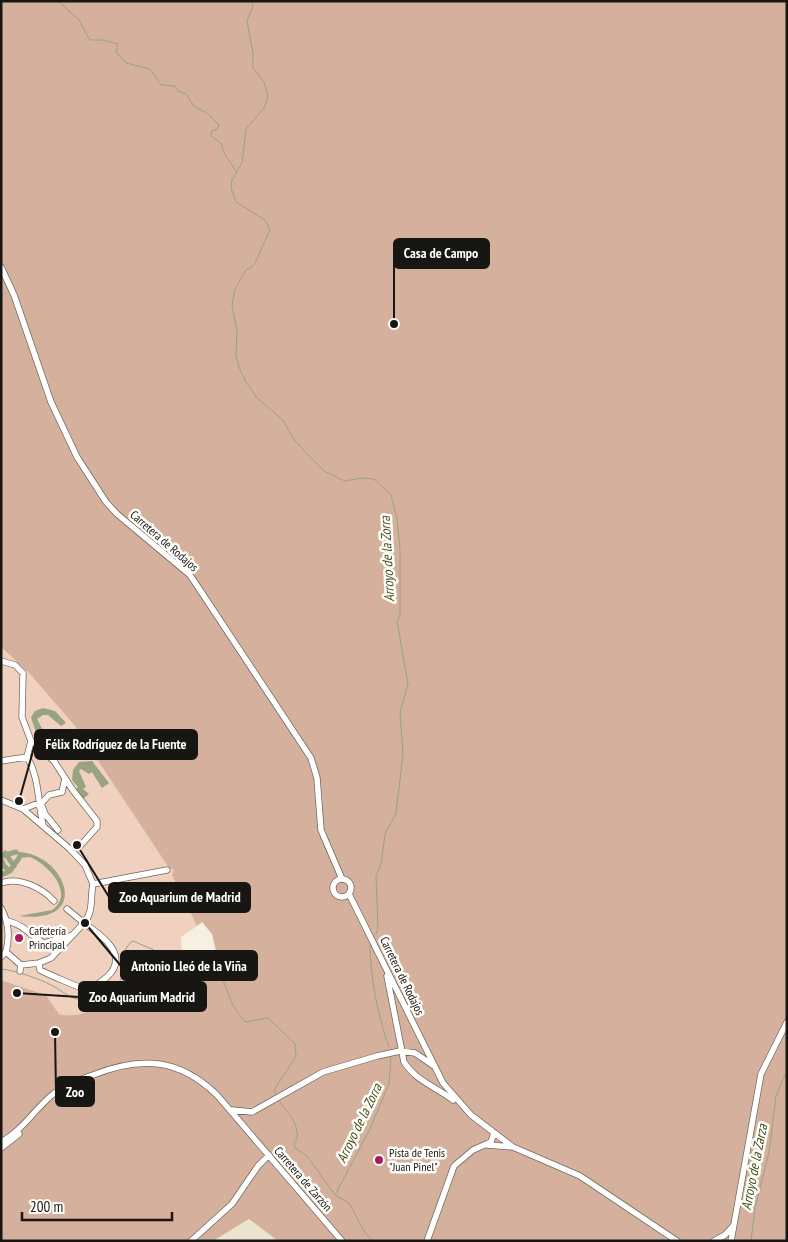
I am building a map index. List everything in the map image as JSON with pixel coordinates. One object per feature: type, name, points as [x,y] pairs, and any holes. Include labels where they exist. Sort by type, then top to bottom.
[{"type":"street","name":"Carretera de Rodajos","points":[[1,267],[14,296],[40,372],[65,434],[106,502],[117,514],[190,574],[310,758],[317,778],[321,830],[342,879]]},
{"type":"street","points":[[1,661],[15,665],[23,673],[22,717],[31,741],[54,761],[96,821],[97,827],[80,846],[70,849]]},
{"type":"street","points":[[31,741],[27,757],[32,765],[43,824]]},
{"type":"street","points":[[1,762],[27,757]]},
{"type":"street","points":[[23,809],[40,804],[49,795],[62,792],[65,778]]},
{"type":"street","points":[[1,800],[23,809],[43,824],[79,858],[93,884],[92,904],[88,918],[51,958],[39,964],[21,968],[6,952]]},
{"type":"street","points":[[40,804],[45,814],[58,830]]},
{"type":"street","points":[[79,858],[80,846]]},
{"type":"street","points":[[93,884],[167,870]]},
{"type":"street","points":[[342,879],[350,883],[349,894],[340,898],[333,892],[334,883],[342,879]]},
{"type":"street","points":[[1,883],[17,880],[48,894],[54,901]]},
{"type":"street","name":"Carretera de Rodajos","points":[[349,894],[443,1083],[460,1105]]},
{"type":"street","points":[[1,908],[8,921],[9,939],[6,952],[1,957]]},
{"type":"street","points":[[39,964],[40,970],[79,988],[87,989],[96,985],[110,974],[115,961],[115,953],[111,944],[67,909]]},
{"type":"street","points":[[8,921],[21,924],[36,939],[44,943],[71,936]]},
{"type":"street","points":[[385,967],[400,1051],[409,1071],[460,1105],[514,1147],[580,1176],[677,1241]]},
{"type":"street","points":[[731,1241],[761,1074],[787,1022]]},
{"type":"street","points":[[240,1121],[241,1117],[336,1067],[400,1051],[415,1053],[436,1067]]},
{"type":"street","name":"Carretera de Zarzón","points":[[1,1142],[14,1134],[53,1094],[76,1081],[105,1070],[149,1062],[173,1066],[188,1072],[202,1081],[248,1130],[342,1241]]},
{"type":"street","points":[[230,1110],[250,1112]]},
{"type":"street","name":"Carretera de Zarzón","points":[[1,1148],[19,1133],[35,1112]]},
{"type":"street","points":[[248,1130],[245,1122],[250,1112]]},
{"type":"street","points":[[427,1241],[454,1166],[473,1150],[485,1145],[494,1138],[494,1133]]},
{"type":"street","points":[[485,1145],[514,1147]]},
{"type":"street","points":[[190,1241],[230,1206],[268,1155]]},
{"type":"street","points":[[718,1240],[734,1224]]},
{"type":"shaded area","points":[[1,1],[787,1],[787,1241],[278,1241],[249,1219],[213,1241],[1,1241],[1,980],[46,995],[59,1014],[81,1014],[107,999],[131,976],[139,986],[182,953],[195,962],[216,951],[212,934],[202,922],[197,926],[172,875],[174,870],[169,868],[75,726],[29,673],[1,647]]},
{"type":"shaded area","points":[[1,647],[29,673],[75,726],[169,867],[174,870],[181,893],[197,926],[181,937],[182,953],[138,986],[130,976],[99,1006],[81,1014],[59,1014],[46,995],[1,980]]},
{"type":"shaded area","points":[[43,708],[55,711],[66,723],[61,726],[48,715],[43,715],[37,719],[46,736],[57,738],[62,734],[63,737],[59,743],[49,744],[37,736],[31,717],[35,711]]},
{"type":"shaded area","points":[[92,761],[109,783],[102,788],[92,772],[89,774],[81,769],[79,771],[86,787],[83,789],[89,794],[83,799],[75,790],[78,787],[72,780],[73,770],[79,762]]},
{"type":"shaded area","points":[[16,852],[33,855],[47,863],[58,874],[64,887],[64,899],[57,910],[43,916],[19,916],[52,910],[59,903],[61,896],[60,888],[51,872],[30,857],[19,858]]},
{"type":"shaded area","points":[[249,1219],[278,1241],[213,1241]]},
{"type":"waterway","name":"Arroyo de la Zorra","points":[[58,1],[79,20],[90,40],[103,40],[118,44],[116,52],[126,63],[150,69],[161,85],[175,86],[178,91],[186,94],[194,106],[208,114],[219,125],[217,129],[212,131],[211,136],[221,143],[224,153],[236,171]]},
{"type":"waterway","name":"Arroyo de la Zorra","points":[[251,1],[253,6],[247,21],[253,53],[253,68],[264,82],[268,96],[264,108],[246,129],[242,163],[232,180],[231,188],[236,202],[265,220],[270,230],[254,265],[246,270],[235,289],[232,305],[237,331],[236,356],[239,367],[257,398],[283,420],[295,441],[324,471],[345,481],[362,478],[374,479],[391,495],[397,519],[400,548],[400,616],[397,621],[408,684],[400,713],[403,754],[396,813],[385,834],[381,864],[376,876],[378,929],[376,934]]},
{"type":"waterway","name":"Arroyo de la Zarza","points":[[787,782],[787,794]]},
{"type":"waterway","points":[[1,856],[16,852]]},
{"type":"waterway","points":[[5,853],[14,866]]},
{"type":"waterway","points":[[1,875],[10,871],[19,858]]},
{"type":"waterway","points":[[1,859],[4,866],[10,871]]},
{"type":"waterway","points":[[91,999],[106,992],[120,981],[126,967],[126,951],[129,944],[133,941],[154,950],[163,960],[178,963],[212,961],[218,967],[233,1006],[245,1022],[268,1018],[295,1044],[296,1056],[274,1090],[277,1096]]},
{"type":"waterway","name":"Arroyo de la Zorra","points":[[370,945],[375,996],[389,1047]]},
{"type":"waterway","points":[[1,969],[40,980],[73,998],[88,999]]},
{"type":"waterway","name":"Arroyo de la Zorra","points":[[336,1193],[369,1131],[389,1084],[391,1057]]},
{"type":"waterway","name":"Arroyo de la Zarza","points":[[751,1241],[755,1208],[769,1152],[776,1096],[787,1070]]},
{"type":"waterway","points":[[279,1100],[296,1127],[297,1139],[294,1142],[295,1148],[307,1156],[335,1195],[349,1203],[364,1231],[373,1241]]},
{"type":"place","name":"Casa de Campo","points":[[394,324]]},
{"type":"place","name":"Félix Rodríguez de la Fuente","points":[[19,801]]},
{"type":"place","name":"Zoo Aquarium de Madrid","points":[[77,845]]},
{"type":"place","name":"Antonio Lleó de la Viña","points":[[85,923]]},
{"type":"place","name":"Cafetería Principal","points":[[19,938]]},
{"type":"place","name":"Zoo Aquarium Madrid","points":[[17,993]]},
{"type":"place","name":"Zoo","points":[[55,1032]]},
{"type":"place","name":"Pista de Tenis \"Juan Pinel\"","points":[[379,1160]]}]
